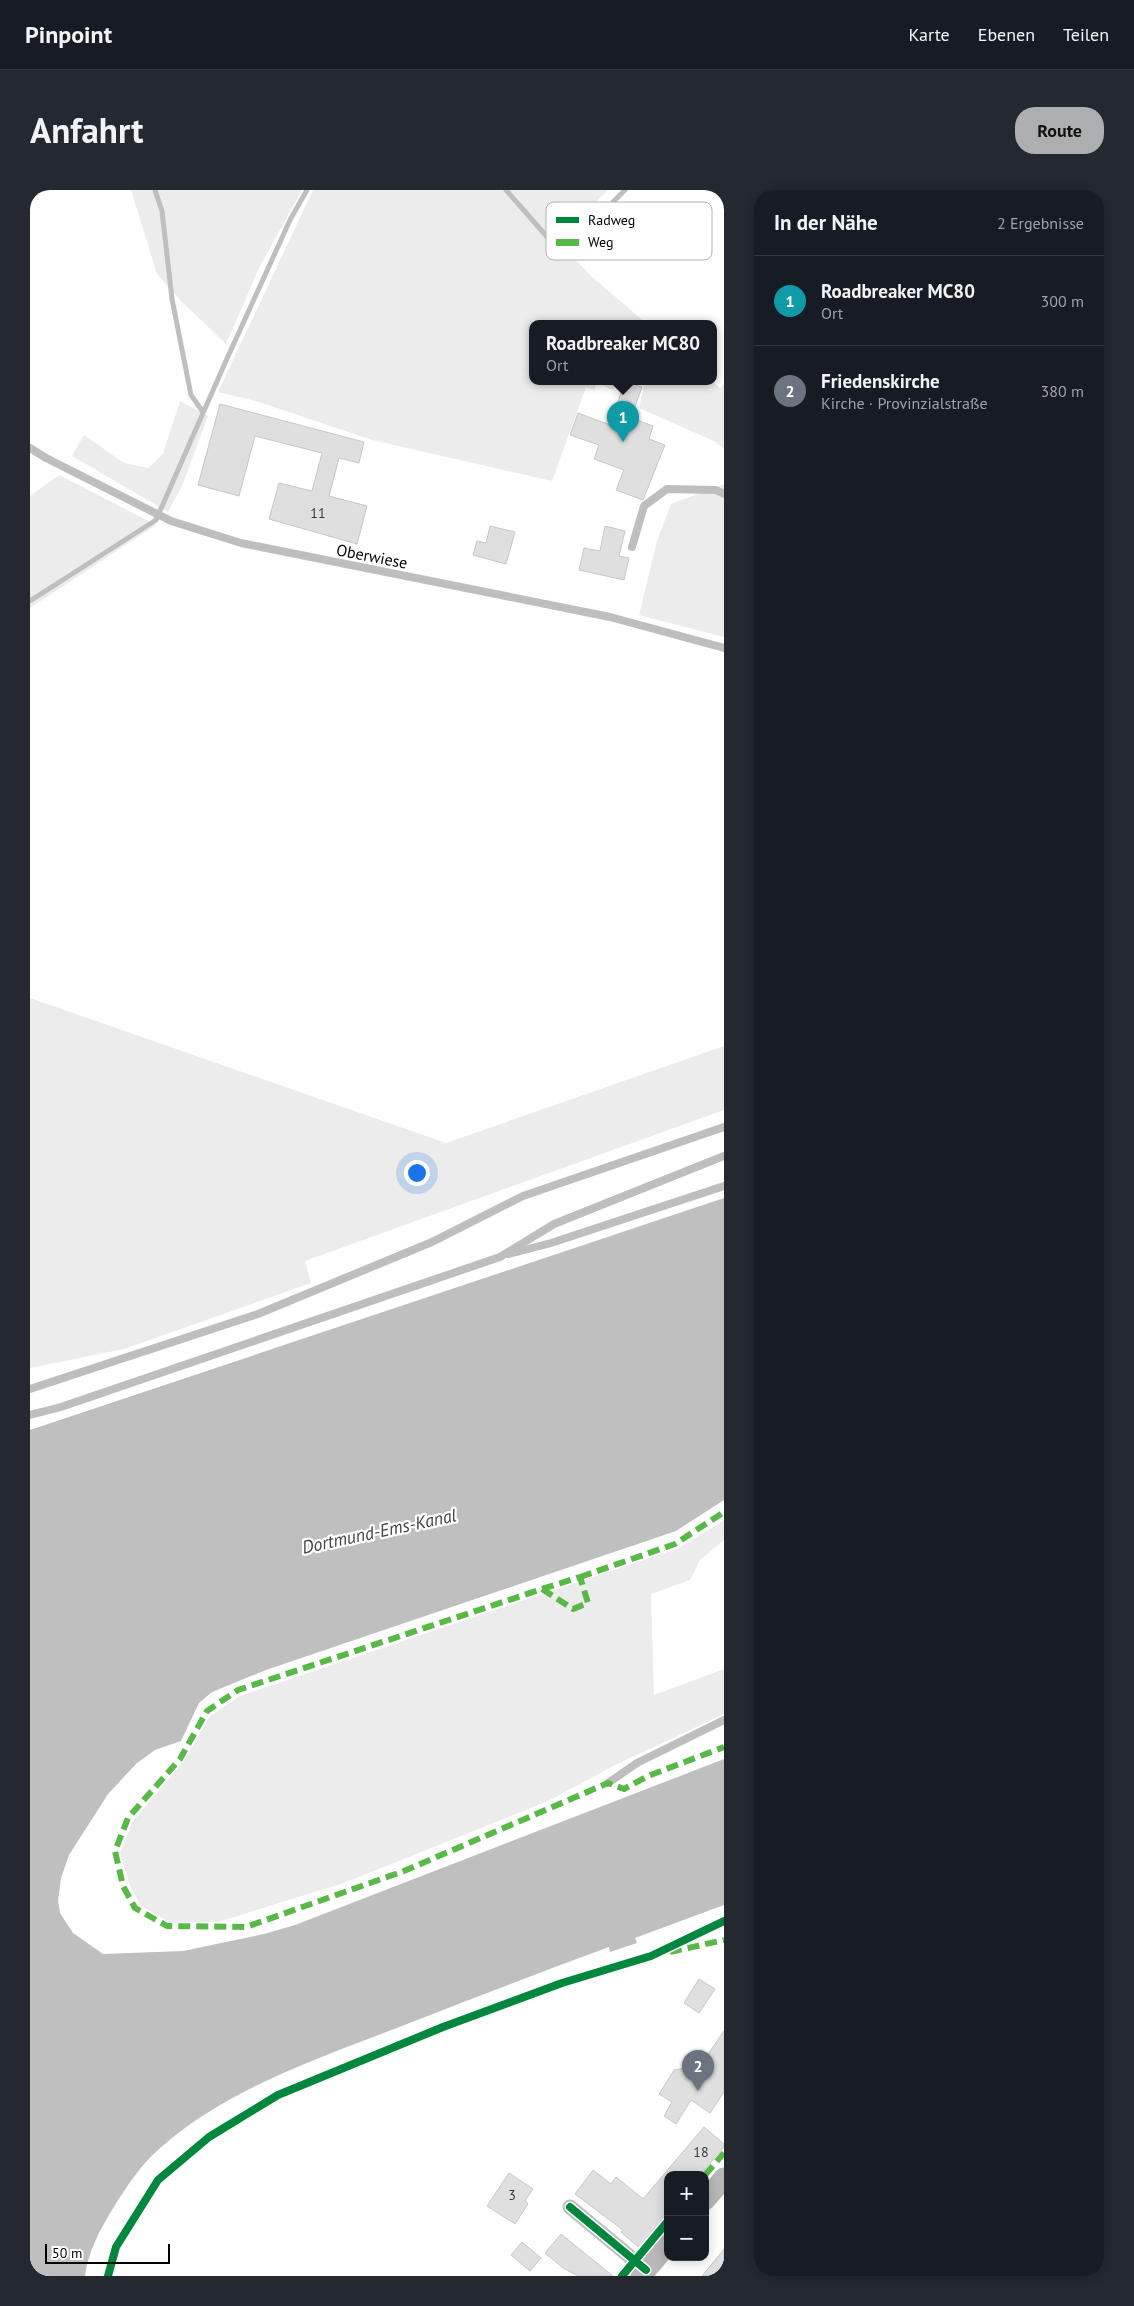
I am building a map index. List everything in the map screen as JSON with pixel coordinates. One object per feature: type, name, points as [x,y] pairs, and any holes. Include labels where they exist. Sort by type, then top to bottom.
[{"type":"main road","points":[[709,2195],[724,2178]]},
{"type":"main road","points":[[644,2273],[664,2249]]},
{"type":"street","points":[[570,2207],[644,2273]]},
{"type":"lane","name":"Oberwiese","points":[[30,448],[46,458],[171,521],[241,543],[610,617],[724,648]]},
{"type":"lane","points":[[632,546],[644,506],[667,490],[716,490],[724,494]]},
{"type":"lane","points":[[30,1389],[258,1314],[432,1242],[523,1196],[724,1127]]},
{"type":"lane","points":[[500,1256],[554,1224],[724,1156]]},
{"type":"lane","points":[[30,1415],[500,1256],[551,1243],[724,1186]]},
{"type":"lane","points":[[608,1783],[637,1762],[724,1720]]},
{"type":"shaded area","points":[[131,190],[302,190],[260,266],[226,344],[181,301],[157,274]]},
{"type":"shaded area","points":[[313,190],[608,190],[596,202],[546,202],[546,260],[576,260],[591,276],[642,320],[529,320],[529,385],[596,385],[594,390],[586,387],[552,481],[372,440],[256,401],[218,392]]},
{"type":"shaded area","points":[[724,384],[724,449],[716,442],[639,408],[644,386],[642,385],[717,385],[720,388]]},
{"type":"shaded area","points":[[603,385],[616,385],[612,390]]},
{"type":"shaded area","points":[[180,401],[208,416],[182,486],[168,512],[72,456],[84,435],[124,463],[148,468],[163,454]]},
{"type":"shaded area","points":[[59,475],[156,525],[30,608],[30,496]]},
{"type":"shaded area","points":[[724,484],[724,637],[639,615],[657,541],[671,504]]},
{"type":"shaded area","points":[[30,998],[446,1143],[724,1046],[724,1110],[305,1261],[311,1283],[124,1349],[30,1368]]},
{"type":"shaded area","points":[[724,1520],[724,1540],[700,1560],[690,1580],[651,1594],[654,1695],[724,1669],[724,1714],[617,1764],[548,1801],[344,1883],[218,1922],[171,1923],[141,1906],[130,1886],[120,1853],[133,1821],[183,1762],[210,1716],[240,1696],[679,1548]]},
{"type":"water","name":"Dortmund-Ems-Kanal","points":[[724,1198],[724,1500],[676,1531],[266,1670],[212,1692],[199,1703],[181,1741],[155,1750],[137,1763],[108,1794],[69,1855],[61,1878],[58,1901],[60,1913],[73,1933],[103,1954],[183,1951],[264,1934],[295,1925],[724,1759],[724,1905],[635,1938],[637,1943],[610,1952],[609,1947],[342,2049],[277,2076],[245,2092],[185,2128],[158,2150],[145,2164],[127,2186],[103,2225],[92,2250],[85,2276],[30,2276],[30,1430]]},
{"type":"building","points":[[624,385],[642,387],[631,418],[653,426],[649,439],[665,445],[643,500],[616,490],[624,470],[594,459],[599,445],[570,435],[578,413],[610,425]]},
{"type":"building","points":[[220,404],[364,442],[359,463],[339,458],[329,496],[367,506],[357,544],[269,519],[279,483],[312,491],[322,453],[255,436],[239,496],[198,485]]},
{"type":"building","points":[[490,526],[515,532],[506,564],[473,555],[477,541],[486,543]]},
{"type":"building","points":[[605,526],[625,531],[619,556],[629,558],[624,580],[579,570],[584,548],[600,551]]},
{"type":"building","points":[[699,1979],[715,1989],[699,2013],[684,2003]]},
{"type":"building","points":[[724,2031],[724,2092],[710,2113],[691,2100],[676,2124],[664,2116],[672,2102],[659,2094],[674,2070],[686,2068],[695,2073]]},
{"type":"building","points":[[704,2127],[724,2144],[724,2147],[703,2171],[667,2171]]},
{"type":"building","points":[[593,2170],[611,2184],[616,2177],[643,2199],[664,2174],[664,2222],[641,2249],[621,2232],[623,2230],[575,2194]]},
{"type":"building","points":[[509,2173],[533,2189],[525,2201],[528,2204],[515,2224],[487,2206]]},
{"type":"building","points":[[561,2234],[613,2276],[578,2276],[563,2268],[545,2253]]},
{"type":"building","points":[[522,2242],[541,2258],[530,2271],[511,2255]]},
{"type":"building","points":[[724,2249],[724,2276],[702,2276]]},
{"type":"waterway","points":[[155,190],[162,211],[172,299],[191,395],[203,412]]},
{"type":"waterway","points":[[30,601],[156,520],[291,218],[307,190]]},
{"type":"waterway","points":[[506,190],[546,236]]},
{"type":"waterway","points":[[613,202],[625,190]]},
{"type":"marked path","points":[[580,1577],[675,1544],[724,1512]]},
{"type":"marked path","points":[[542,1589],[573,1609],[588,1603],[580,1577],[542,1589],[238,1690],[207,1711],[180,1759],[128,1818],[115,1851],[123,1886],[135,1908],[167,1926],[246,1927],[404,1871],[608,1783],[624,1789],[648,1776],[724,1747]]},
{"type":"marked path","points":[[670,1952],[724,1940]]},
{"type":"marked path","points":[[708,2171],[724,2153]]},
{"type":"cycle path","points":[[108,2276],[116,2247],[158,2180],[209,2137],[278,2095],[443,2027],[562,1983],[651,1956],[724,1921]]},
{"type":"cycle path","points":[[570,2207],[646,2270]]},
{"type":"cycle path","points":[[622,2276],[664,2226]]},
{"type":"place","name":"Roadbreaker MC80","points":[[623,442]]},
{"type":"place","name":"Friedenskirche","points":[[698,2091]]}]
